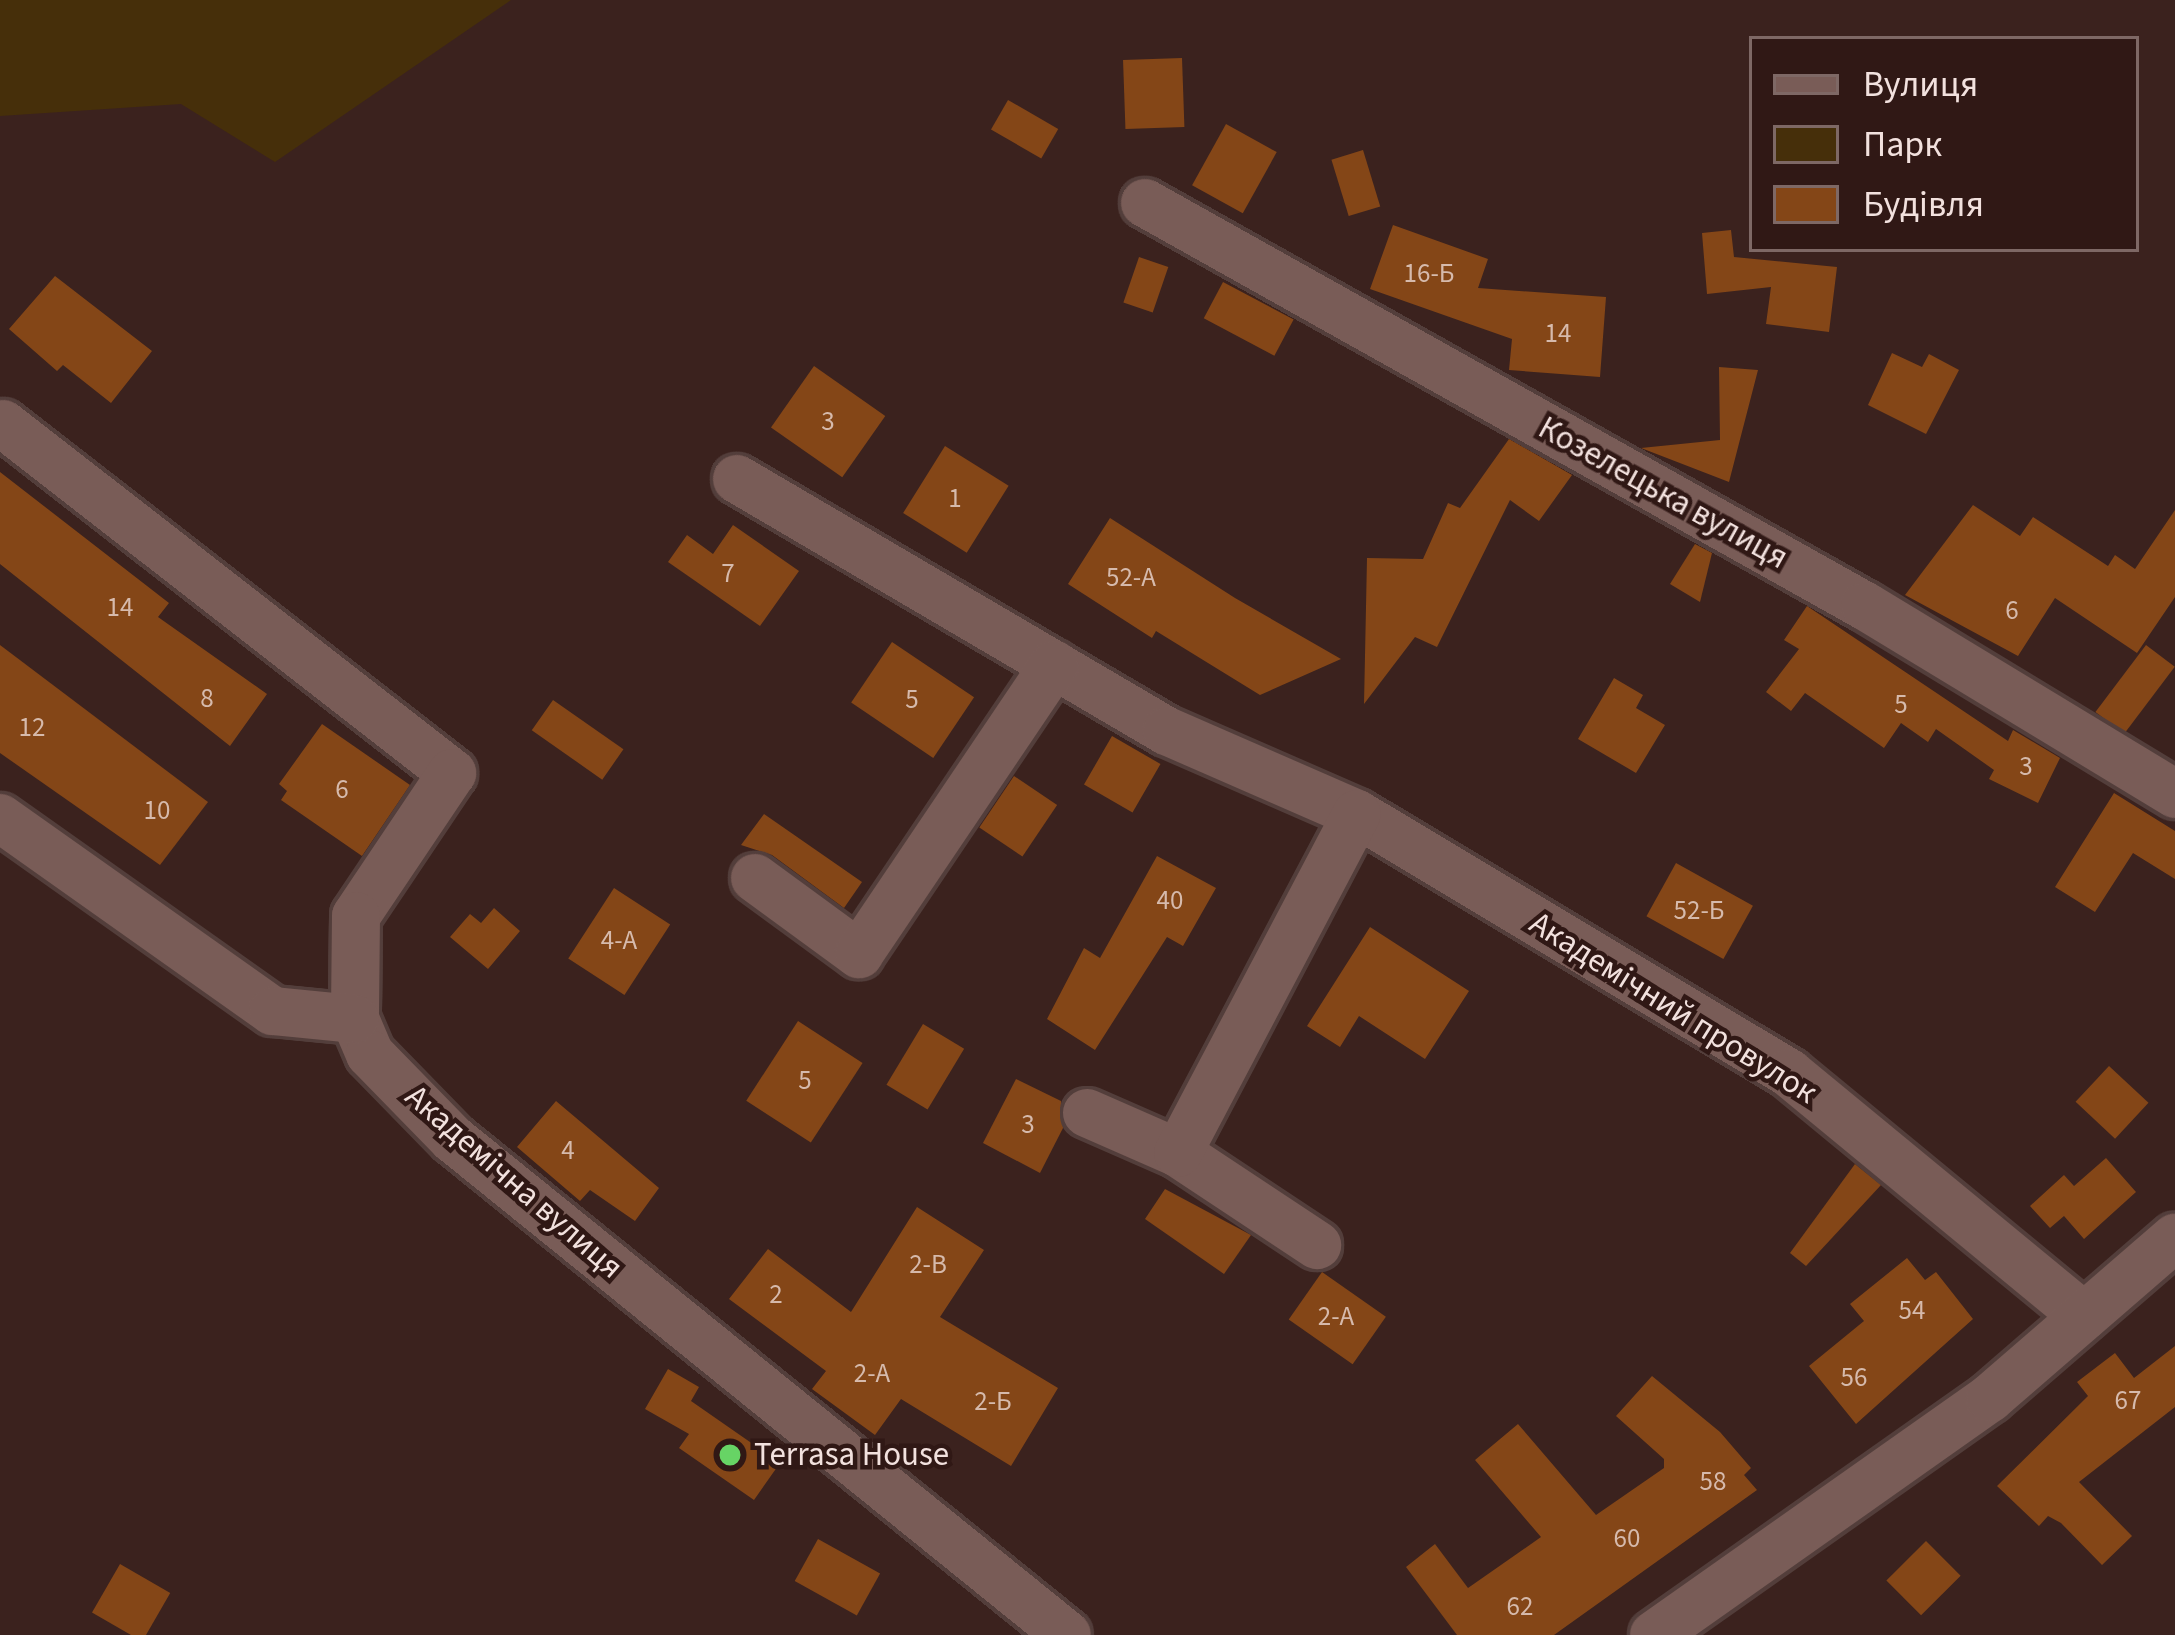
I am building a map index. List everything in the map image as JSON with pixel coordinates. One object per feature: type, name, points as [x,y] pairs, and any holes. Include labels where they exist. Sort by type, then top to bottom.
[{"type":"street","name":"Козелецька вулиця","points":[[1145,203],[1865,606],[2175,794]]},
{"type":"street","points":[[0,818],[273,1011],[355,1019],[356,916],[452,773],[4,424]]},
{"type":"street","name":"Академічний провулок","points":[[736,479],[1167,730],[1358,814],[1789,1073],[2084,1316]]},
{"type":"street","points":[[755,878],[859,954],[1054,664]]},
{"type":"street","points":[[1178,1154],[1358,814]]},
{"type":"street","name":"Академічна вулиця","points":[[355,1019],[370,1054],[453,1138],[1066,1635]]},
{"type":"street","points":[[1087,1113],[1178,1154],[1317,1245]]},
{"type":"street","points":[[1654,1635],[1990,1398],[2175,1238]]},
{"type":"green space","points":[[0,0],[511,0],[275,162],[181,104],[0,116]]},
{"type":"building","points":[[1182,58],[1184,127],[1125,129],[1123,60]]},
{"type":"building","points":[[1008,100],[1058,129],[1041,158],[991,129]]},
{"type":"building","points":[[1226,124],[1277,152],[1243,213],[1192,185]]},
{"type":"building","points":[[1363,150],[1380,206],[1349,216],[1331,160]]},
{"type":"building","points":[[1393,225],[1488,259],[1478,288],[1606,297],[1600,377],[1509,370],[1512,339],[1370,289]]},
{"type":"building","points":[[1731,230],[1734,257],[1837,267],[1829,332],[1766,324],[1771,287],[1707,294],[1702,233]]},
{"type":"building","points":[[1139,257],[1168,267],[1153,312],[1123,302]]},
{"type":"building","points":[[55,276],[152,351],[111,403],[63,365],[57,371],[9,329]]},
{"type":"building","points":[[1223,282],[1294,320],[1274,356],[1204,318]]},
{"type":"building","points":[[1892,353],[1922,367],[1929,354],[1959,370],[1926,434],[1868,405]]},
{"type":"building","points":[[814,366],[885,416],[842,477],[771,427]]},
{"type":"building","points":[[1719,367],[1758,370],[1729,482],[1641,448],[1720,440]]},
{"type":"building","points":[[1509,439],[1572,475],[1539,521],[1510,500],[1437,647],[1415,637],[1364,704],[1367,558],[1423,559],[1448,503],[1460,508]]},
{"type":"building","points":[[945,446],[1009,486],[967,553],[903,513]]},
{"type":"building","points":[[0,472],[169,603],[158,617],[267,694],[230,746],[0,564]]},
{"type":"building","points":[[1973,505],[2020,536],[2033,517],[2108,566],[2115,555],[2135,569],[2175,510],[2175,597],[2137,653],[2055,598],[2018,656],[1905,595]]},
{"type":"building","points":[[1110,518],[1341,659],[1260,695],[1156,631],[1152,638],[1068,584]]},
{"type":"building","points":[[733,525],[799,571],[760,626],[668,562],[687,535],[713,554]]},
{"type":"building","points":[[1695,544],[1712,553],[1700,602],[1670,584]]},
{"type":"building","points":[[1807,606],[2008,741],[2013,730],[2060,758],[2038,803],[1989,779],[1994,770],[1936,729],[1928,742],[1901,723],[1884,748],[1805,693],[1791,711],[1766,692],[1799,649],[1784,640]]},
{"type":"building","points":[[892,642],[974,697],[933,758],[851,703]]},
{"type":"building","points":[[0,645],[208,802],[160,865],[0,753]]},
{"type":"building","points":[[2146,645],[2175,667],[2124,734],[2095,712]]},
{"type":"building","points":[[1614,678],[1643,695],[1636,708],[1665,725],[1636,773],[1578,739]]},
{"type":"building","points":[[553,700],[623,749],[602,780],[532,730]]},
{"type":"building","points":[[322,724],[410,785],[362,856],[281,800],[287,791],[279,784]]},
{"type":"building","points":[[1112,736],[1160,764],[1132,812],[1084,784]]},
{"type":"building","points":[[1014,776],[1057,805],[1022,856],[979,827]]},
{"type":"building","points":[[2114,793],[2175,831],[2175,879],[2133,853],[2095,912],[2055,887]]},
{"type":"building","points":[[764,814],[862,882],[844,908],[772,855],[741,845]]},
{"type":"building","points":[[1157,856],[1216,888],[1183,946],[1167,937],[1095,1050],[1047,1019],[1084,948],[1100,958]]},
{"type":"building","points":[[1676,863],[1753,906],[1723,959],[1646,916]]},
{"type":"building","points":[[614,888],[670,924],[624,995],[568,958]]},
{"type":"building","points":[[494,908],[520,931],[488,969],[450,937],[470,914],[481,923]]},
{"type":"building","points":[[1370,927],[1469,991],[1425,1059],[1359,1016],[1340,1047],[1307,1026]]},
{"type":"building","points":[[798,1021],[863,1063],[811,1143],[746,1101]]},
{"type":"building","points":[[923,1024],[964,1049],[928,1110],[886,1085]]},
{"type":"building","points":[[2109,1066],[2148,1103],[2115,1139],[2076,1102]]},
{"type":"building","points":[[1016,1079],[1061,1101],[1063,1128],[1040,1173],[983,1143]]},
{"type":"building","points":[[556,1101],[659,1188],[635,1221],[590,1190],[580,1201],[517,1147]]},
{"type":"building","points":[[2106,1158],[2136,1192],[2084,1239],[2064,1216],[2050,1228],[2030,1206],[2064,1175],[2074,1186]]},
{"type":"building","points":[[1855,1164],[1881,1185],[1806,1266],[1790,1253]]},
{"type":"building","points":[[1165,1189],[1251,1235],[1224,1274],[1145,1219]]},
{"type":"building","points":[[917,1207],[984,1250],[940,1317],[1058,1388],[1011,1466],[901,1399],[875,1435],[812,1389],[826,1371],[729,1299],[768,1249],[851,1312]]},
{"type":"building","points":[[1907,1258],[1925,1280],[1936,1272],[1973,1319],[1856,1424],[1809,1366],[1864,1321],[1850,1304]]},
{"type":"building","points":[[1322,1272],[1386,1317],[1353,1364],[1289,1320]]},
{"type":"building","points":[[2175,1346],[2175,1407],[2079,1482],[2132,1536],[2102,1565],[2061,1523],[2048,1516],[2039,1526],[1997,1486],[2088,1396],[2077,1382],[2115,1353],[2134,1378]]},
{"type":"building","name":"Terrasa House","points":[[668,1369],[699,1387],[691,1401],[780,1463],[754,1500],[679,1448],[689,1434],[645,1409]]},
{"type":"building","points":[[1652,1376],[1720,1432],[1751,1468],[1744,1475],[1757,1490],[1554,1635],[1457,1635],[1406,1567],[1435,1544],[1468,1588],[1541,1537],[1475,1460],[1518,1424],[1596,1515],[1664,1468],[1664,1459],[1616,1416]]},
{"type":"building","points":[[818,1539],[880,1573],[857,1615],[795,1581]]},
{"type":"building","points":[[1926,1541],[1961,1576],[1921,1615],[1886,1581]]},
{"type":"building","points":[[120,1564],[170,1593],[146,1635],[131,1635],[92,1612]]},
{"type":"place","name":"Terrasa House","points":[[730,1455]]}]
